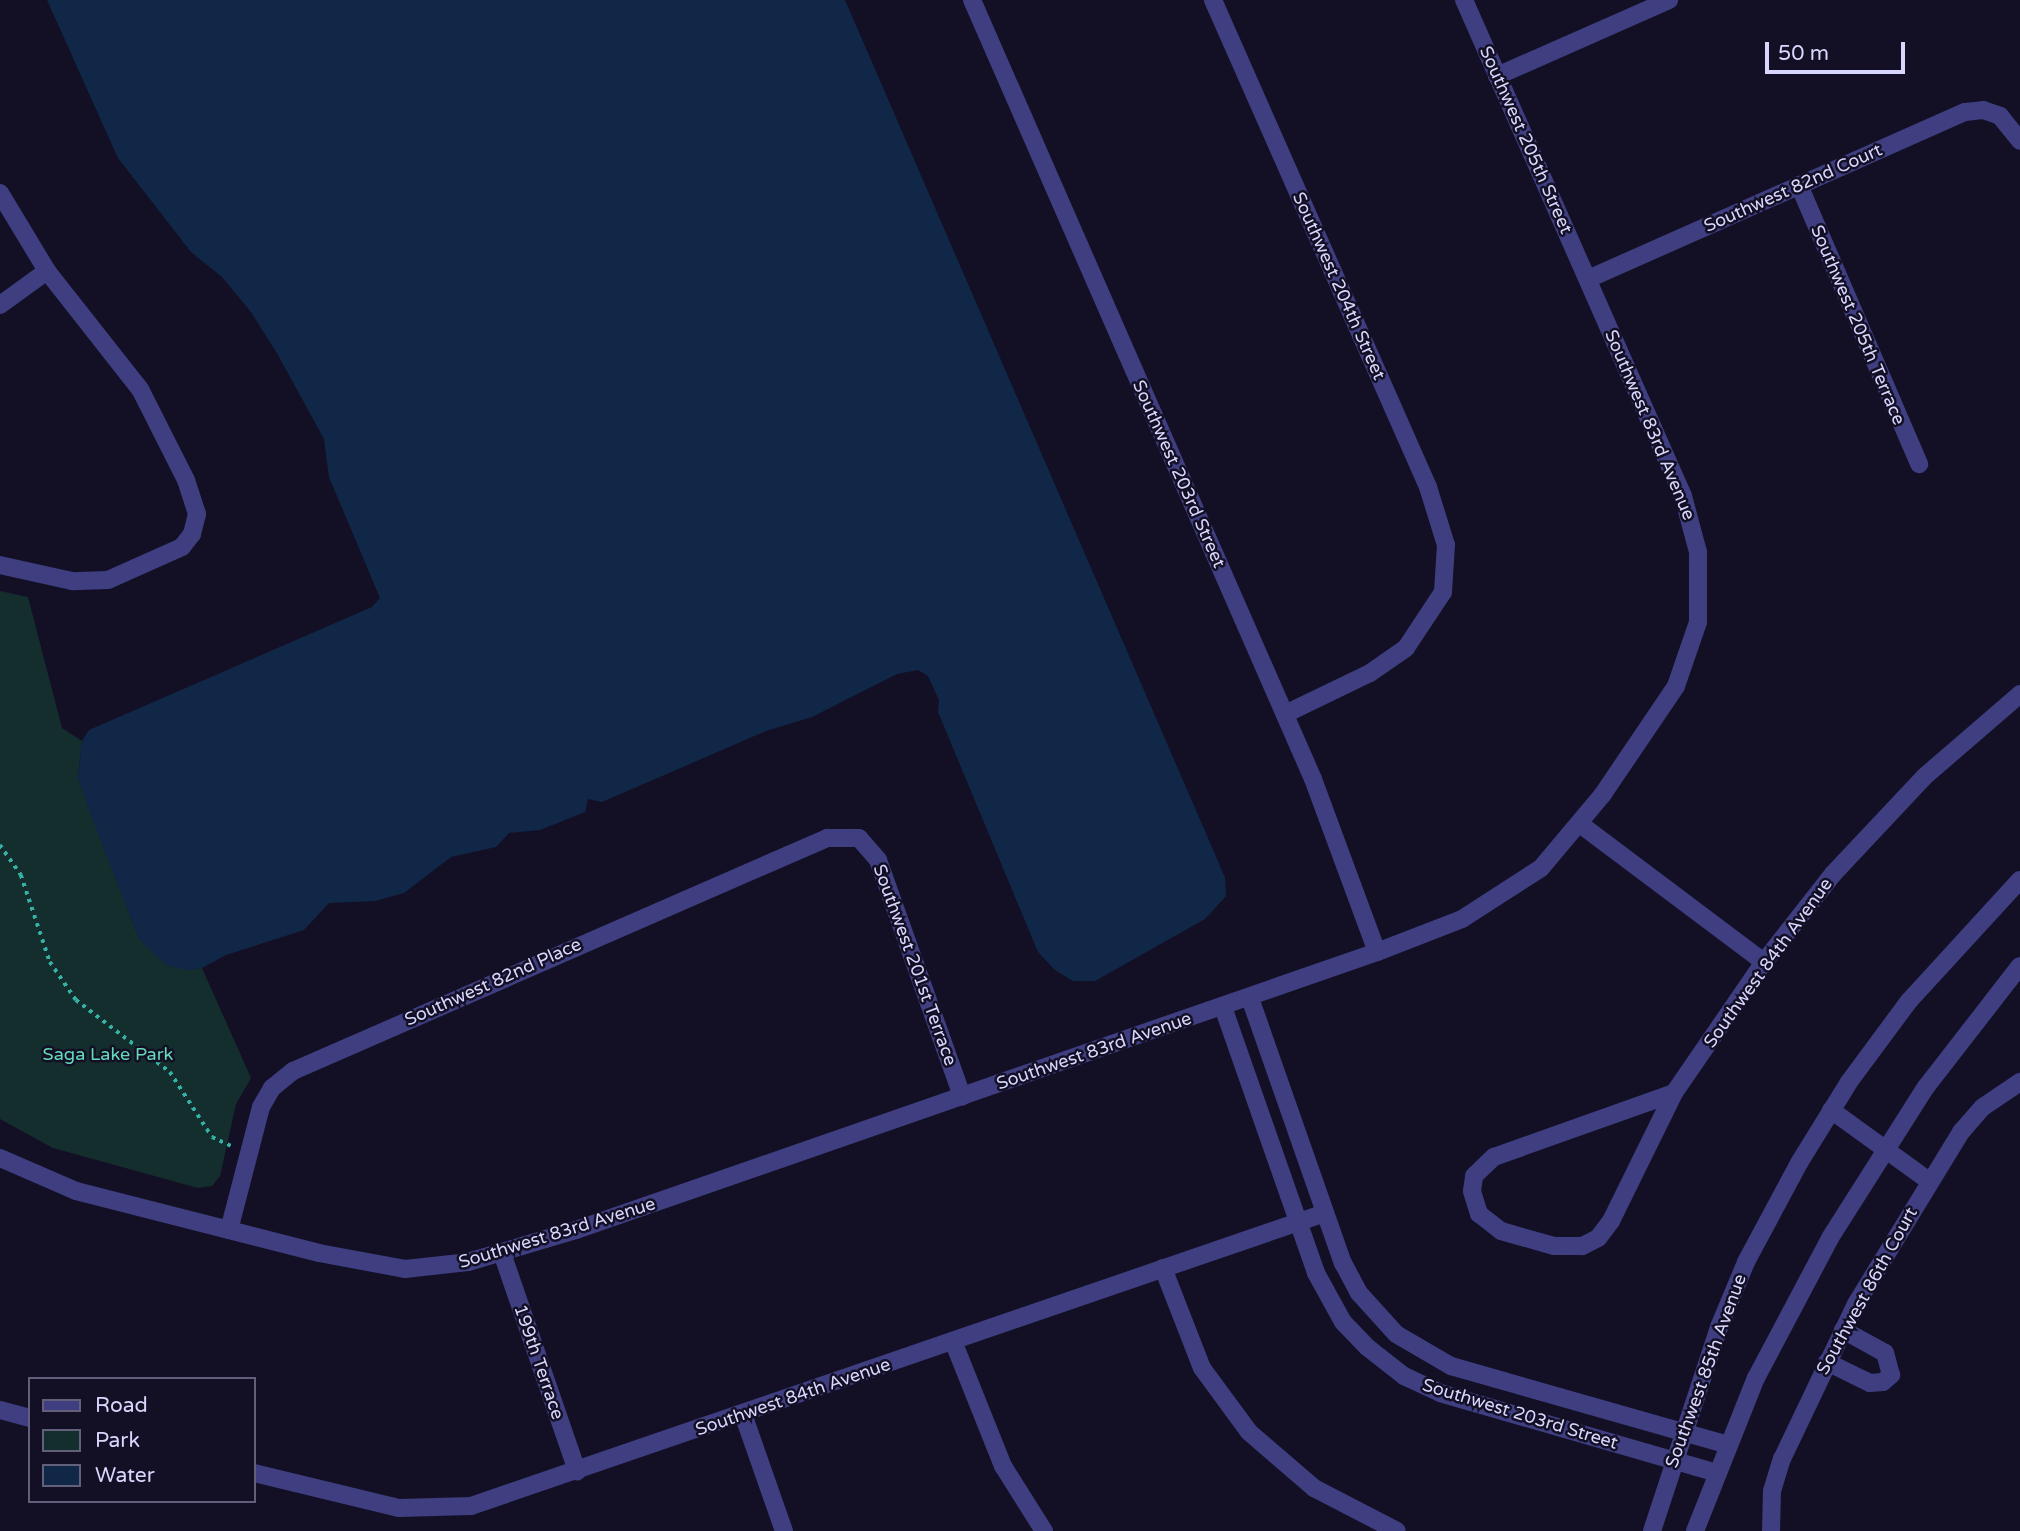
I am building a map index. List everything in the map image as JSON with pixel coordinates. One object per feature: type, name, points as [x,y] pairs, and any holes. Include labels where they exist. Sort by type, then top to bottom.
[{"type":"street","name":"Southwest 203rd Street","points":[[972,0],[1285,713],[1377,952]]},
{"type":"street","name":"Southwest 204th Street","points":[[1213,0],[1433,500],[1444,533],[1446,577],[1432,615],[1397,656],[1285,713]]},
{"type":"street","name":"Southwest 205th Street","points":[[1464,0],[1588,279]]},
{"type":"street","points":[[1497,76],[1669,0]]},
{"type":"street","name":"Southwest 82nd Court","points":[[1588,279],[1965,112],[1983,110],[2000,116],[2020,141]]},
{"type":"street","name":"Southwest 205th Terrace","points":[[1798,185],[1919,464]]},
{"type":"street","points":[[0,193],[47,271],[140,389],[190,489],[195,524],[187,542],[172,554],[108,580],[72,581],[0,565]]},
{"type":"street","points":[[0,305],[47,271]]},
{"type":"street","name":"Southwest 83rd Avenue","points":[[0,1158],[76,1191],[229,1230],[397,1269],[447,1266],[502,1253],[1250,998],[1447,926],[1493,901],[1551,859],[1580,824],[1674,692],[1694,641],[1701,589],[1698,552],[1683,496],[1588,279]]},
{"type":"street","name":"Southwest 84th Avenue","points":[[1674,1093],[1494,1157],[1474,1175],[1472,1191],[1479,1213],[1501,1231],[1554,1246],[1582,1246],[1598,1238],[1611,1221],[1674,1093],[1764,962],[1878,825],[1958,746],[2020,694]]},
{"type":"street","points":[[1580,824],[1764,962]]},
{"type":"street","name":"Southwest 82nd Place","points":[[229,1230],[264,1099],[293,1071],[778,857],[827,838],[859,838]]},
{"type":"street","name":"Southwest 201st Terrace","points":[[859,838],[884,871],[962,1096]]},
{"type":"street","name":"Southwest 85th Avenue","points":[[1652,1531],[1681,1432],[1746,1262],[1831,1111],[1909,1001],[2020,880]]},
{"type":"street","points":[[1695,1531],[1728,1445],[1789,1312],[1884,1150],[1945,1061],[2020,966]]},
{"type":"street","name":"Southwest 203rd Street","points":[[1250,998],[1325,1213],[1359,1293],[1388,1327],[1423,1353],[1464,1370],[1728,1445]]},
{"type":"street","name":"Southwest 203rd Street","points":[[1223,1007],[1316,1273],[1343,1322],[1404,1376],[1464,1400],[1717,1473]]},
{"type":"street","name":"Southwest 86th Court","points":[[1771,1531],[1776,1478],[1843,1330],[1929,1181],[1973,1116],[2020,1082]]},
{"type":"street","points":[[1831,1111],[1929,1181]]},
{"type":"street","name":"Southwest 84th Avenue","points":[[256,1474],[390,1507],[426,1511],[485,1503],[1325,1213]]},
{"type":"street","name":"199th Terrace","points":[[502,1253],[577,1471]]},
{"type":"street","points":[[1163,1268],[1202,1368],[1249,1432],[1314,1488],[1397,1531]]},
{"type":"street","points":[[1827,1362],[1870,1383],[1883,1382],[1891,1375],[1885,1353],[1843,1330]]},
{"type":"street","points":[[953,1341],[994,1448],[1044,1531]]},
{"type":"street","points":[[0,1410],[28,1417]]},
{"type":"street","points":[[743,1414],[785,1531]]},
{"type":"path","points":[[0,845],[21,875],[50,962],[76,1000],[170,1072],[212,1137],[248,1154]]},
{"type":"green space","name":"Saga Lake Park","points":[[0,591],[28,597],[62,728],[82,741],[78,778],[139,939],[187,970],[202,968],[251,1078],[236,1104],[220,1176],[212,1186],[198,1188],[53,1148],[0,1119]]},
{"type":"water","points":[[47,0],[845,0],[1214,852],[1225,878],[1226,896],[1205,919],[1095,981],[1073,981],[1055,970],[1038,952],[938,712],[939,700],[928,676],[918,670],[897,674],[812,717],[766,731],[602,802],[588,799],[585,812],[540,830],[509,833],[496,847],[451,857],[404,893],[375,901],[329,903],[304,930],[226,955],[202,968],[187,970],[166,965],[139,939],[90,813],[78,778],[82,741],[89,730],[372,607],[380,598],[329,477],[324,439],[278,355],[251,312],[222,277],[191,252],[118,158]]}]
